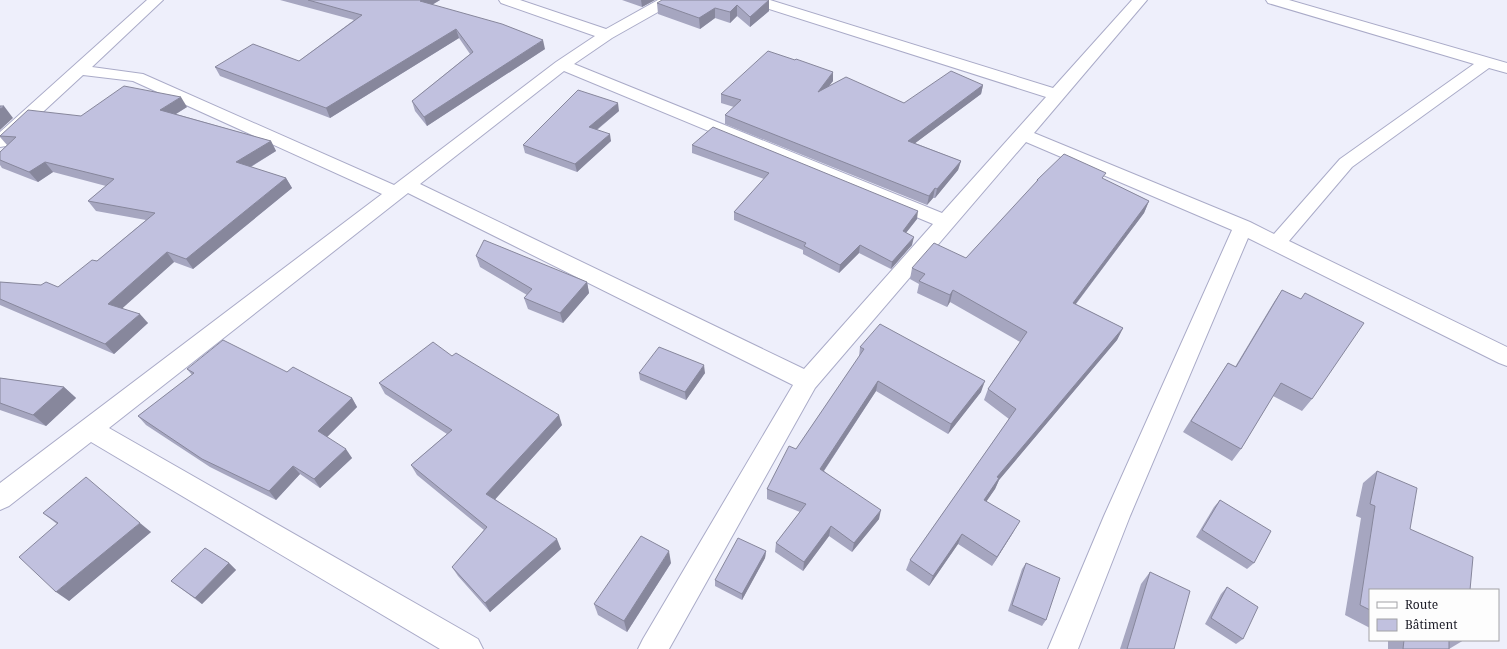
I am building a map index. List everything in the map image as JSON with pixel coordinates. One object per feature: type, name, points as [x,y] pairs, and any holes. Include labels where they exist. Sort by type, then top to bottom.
[{"type":"street","points":[[0,142],[156,0]]},
{"type":"street","points":[[506,0],[607,35]]},
{"type":"street","points":[[0,498],[562,65],[607,35],[669,0]]},
{"type":"street","points":[[754,0],[1057,95]]},
{"type":"street","points":[[653,649],[808,381],[1140,0]]},
{"type":"street","points":[[1273,0],[1507,68]]},
{"type":"street","points":[[1276,244],[1346,163],[1487,62]]},
{"type":"street","points":[[562,65],[946,222]]},
{"type":"street","points":[[79,70],[137,77],[401,189],[808,381]]},
{"type":"street","points":[[1022,135],[1243,227],[1507,357]]},
{"type":"street","points":[[1064,649],[1117,516],[1243,227]]},
{"type":"street","points":[[89,429],[468,649]]},
{"type":"building","points":[[308,0],[423,0],[420,1],[502,24],[543,40],[424,117],[412,101],[473,52],[456,29],[326,108],[215,67],[253,44],[299,61],[362,15]]},
{"type":"building","points":[[662,0],[769,0],[750,17],[737,5],[730,12],[715,8],[699,18],[657,3]]},
{"type":"building","points":[[768,51],[833,72],[818,92],[846,77],[904,103],[951,71],[983,85],[908,141],[961,161],[929,196],[725,115],[741,100],[721,94]]},
{"type":"building","points":[[124,86],[181,97],[160,110],[271,141],[236,162],[286,178],[186,259],[167,252],[108,304],[140,314],[105,344],[0,299],[0,282],[41,285],[46,282],[58,287],[92,260],[97,261],[155,213],[88,201],[114,179],[45,162],[29,172],[0,160],[0,152],[16,137],[0,136],[28,110],[81,116]]},
{"type":"building","points":[[578,90],[618,103],[589,127],[610,134],[575,164],[523,145]]},
{"type":"building","points":[[713,127],[918,211],[903,231],[914,237],[892,262],[860,245],[840,265],[804,246],[806,243],[734,212],[769,173],[692,145]]},
{"type":"building","points":[[1064,154],[1106,173],[1102,178],[1149,201],[1073,303],[1123,328],[997,477],[999,478],[984,500],[1020,521],[997,557],[962,534],[933,576],[910,560],[1016,409],[988,389],[1027,332],[953,290],[950,295],[919,281],[925,274],[912,268],[934,243],[966,258],[1037,180]]},
{"type":"building","points":[[484,240],[587,282],[560,313],[524,298],[532,289],[476,256]]},
{"type":"building","points":[[1282,290],[1301,299],[1305,293],[1364,323],[1312,399],[1281,383],[1241,449],[1191,421],[1228,363],[1236,367]]},
{"type":"building","points":[[880,324],[985,381],[951,424],[878,381],[820,469],[881,510],[854,543],[831,526],[804,562],[776,543],[806,504],[767,489],[789,446],[796,449],[864,349],[860,347]]},
{"type":"building","points":[[223,340],[287,372],[293,367],[352,398],[318,431],[346,449],[314,479],[293,466],[269,491],[202,459],[138,416],[194,373],[187,369]]},
{"type":"building","points":[[433,342],[452,356],[456,353],[559,415],[486,494],[557,539],[485,603],[452,567],[487,527],[411,465],[452,430],[379,383]]},
{"type":"building","points":[[659,347],[704,365],[685,392],[639,373]]},
{"type":"building","points":[[0,378],[64,387],[33,415],[0,403]]},
{"type":"building","points":[[1377,471],[1417,488],[1410,529],[1473,557],[1470,589],[1369,589],[1369,610],[1360,605],[1375,506],[1370,504]]},
{"type":"building","points":[[86,477],[140,523],[56,592],[19,557],[58,523],[43,513]]},
{"type":"building","points":[[1220,500],[1271,531],[1254,563],[1202,530]]},
{"type":"building","points":[[641,536],[669,551],[624,621],[594,604]]},
{"type":"building","points":[[738,538],[766,551],[742,594],[715,580]]},
{"type":"building","points":[[205,548],[229,563],[195,598],[171,581]]},
{"type":"building","points":[[1026,563],[1060,578],[1046,620],[1012,605]]},
{"type":"building","points":[[1150,572],[1190,591],[1174,649],[1127,649]]},
{"type":"building","points":[[1227,587],[1258,607],[1243,639],[1211,618]]},
{"type":"building","points":[[1404,641],[1449,641],[1449,649],[1403,649]]}]
